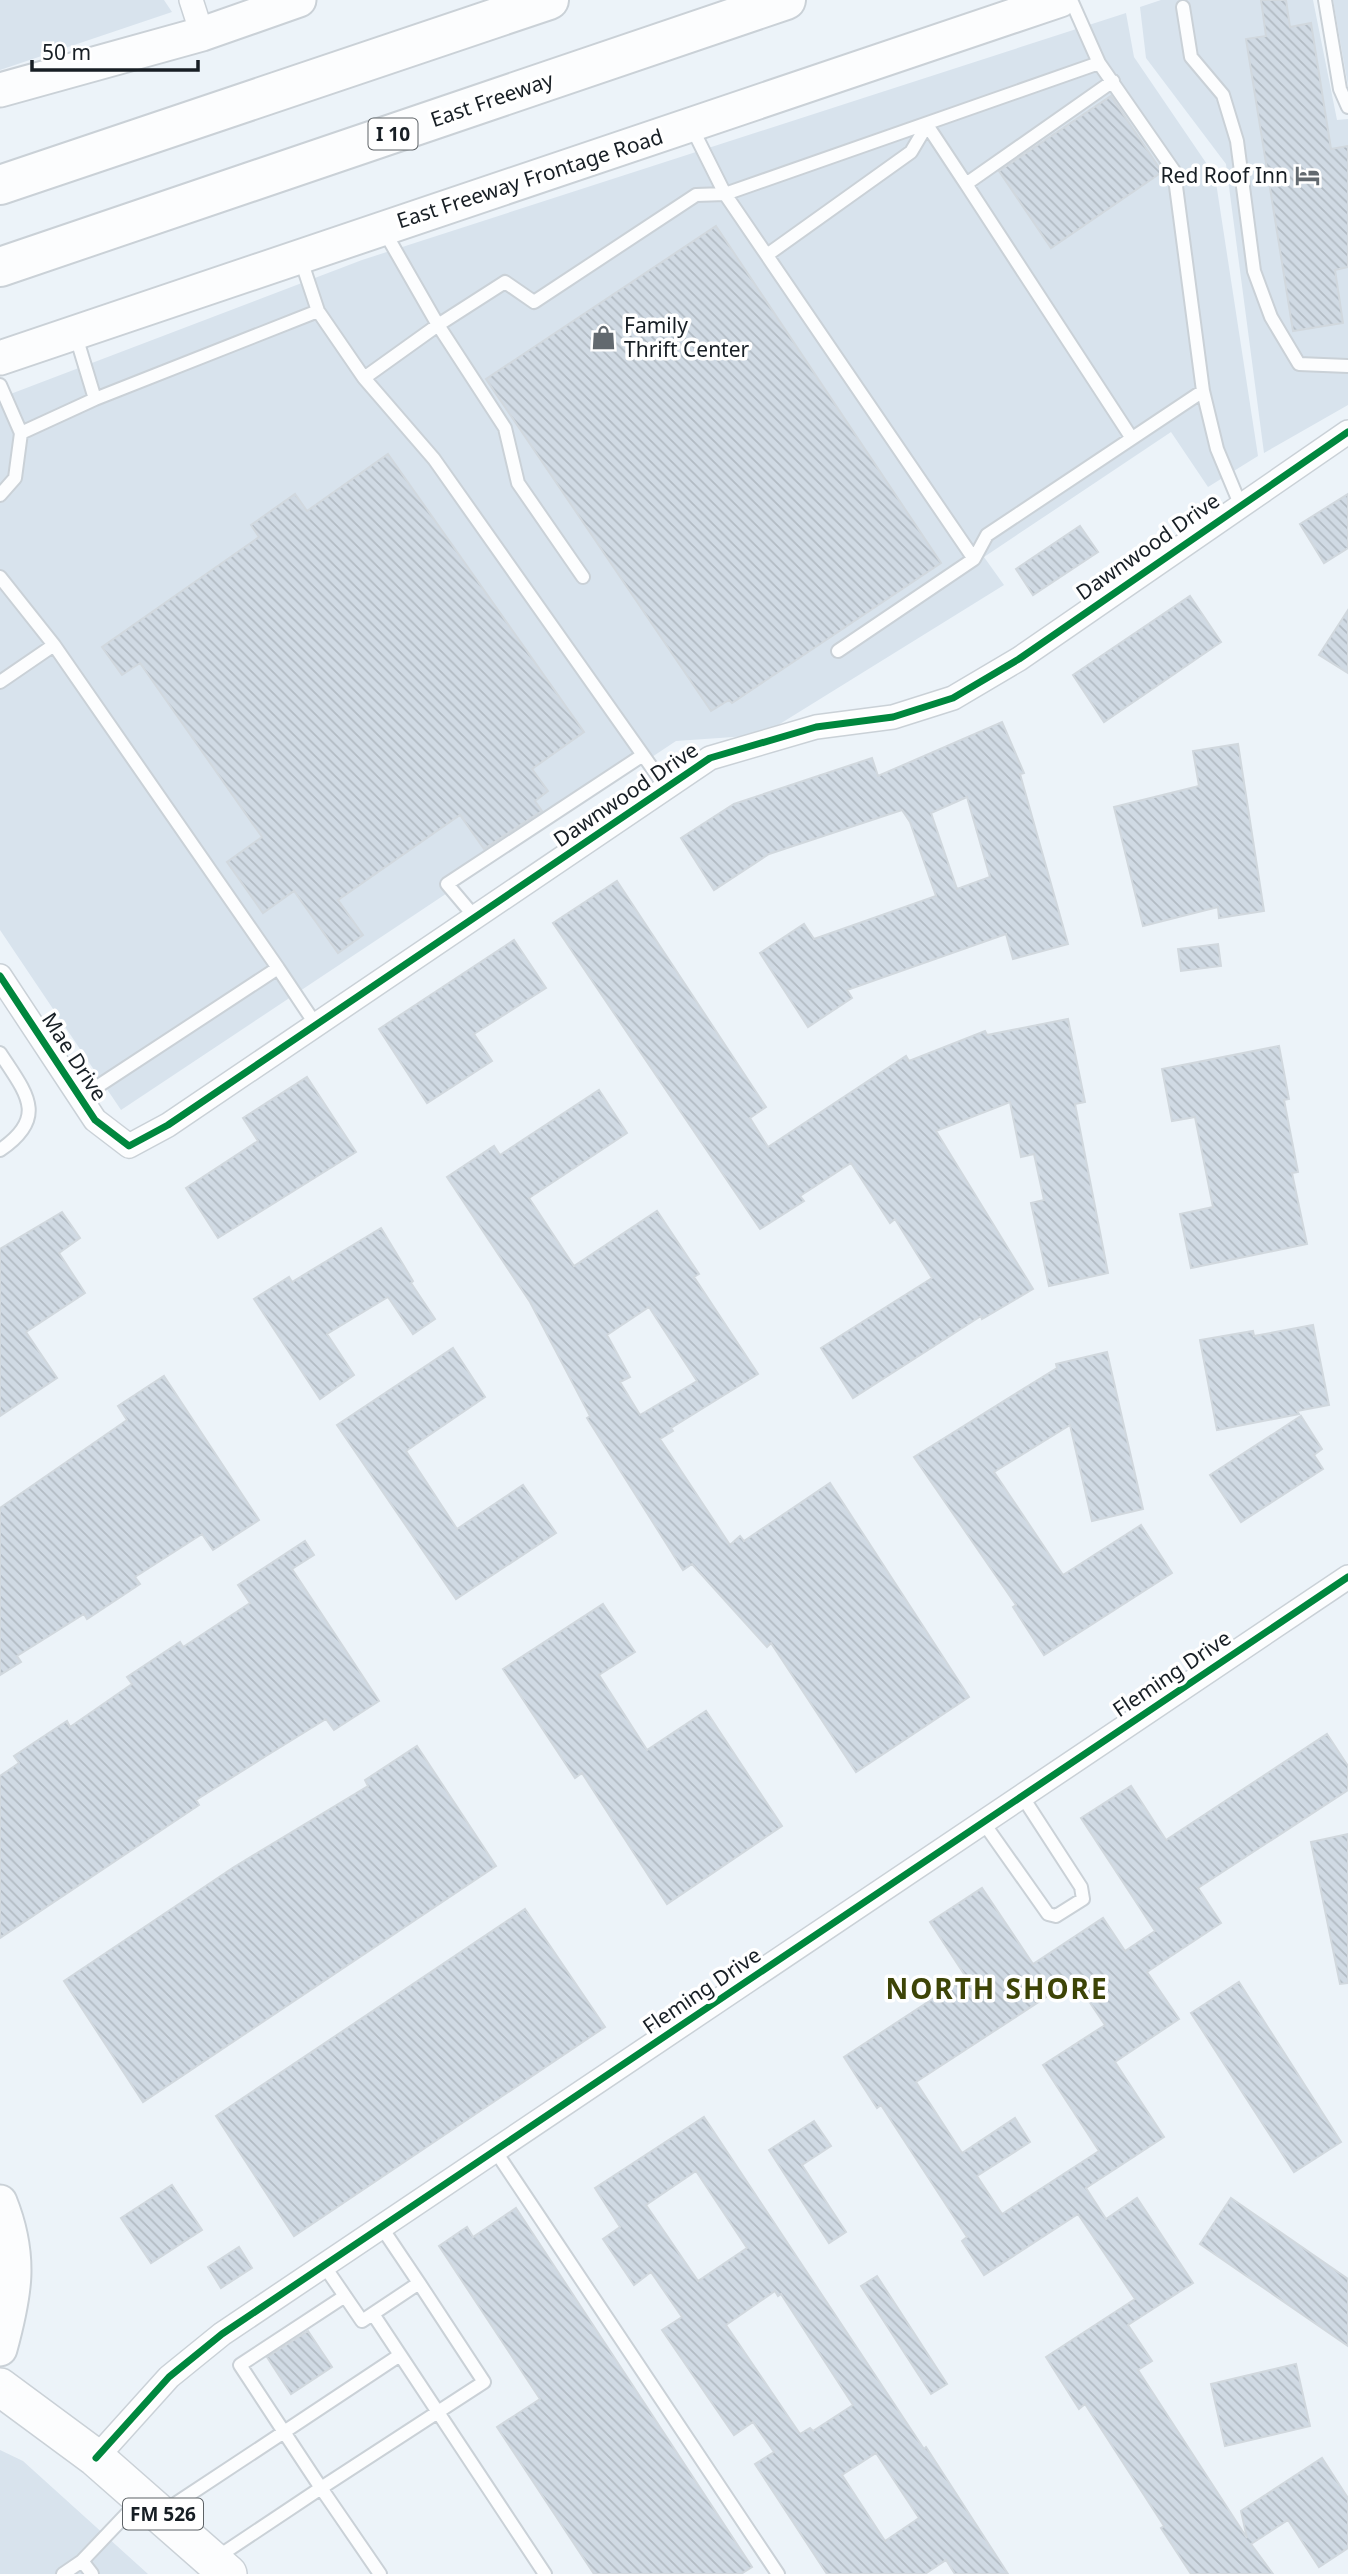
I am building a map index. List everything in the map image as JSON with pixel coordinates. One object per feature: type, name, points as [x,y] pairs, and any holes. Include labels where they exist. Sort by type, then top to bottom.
[{"type":"highway","points":[[0,185],[549,0]]},
{"type":"highway","name":"East Freeway","points":[[0,267],[786,0]]},
{"type":"main road","points":[[0,90],[202,34],[299,0]]},
{"type":"main road","name":"East Freeway Frontage Road","points":[[0,358],[1060,0]]},
{"type":"main road","points":[[0,2202],[13,2237],[15,2270],[12,2305],[0,2349]]},
{"type":"main road","name":"FM 526","points":[[0,2387],[96,2458],[220,2567]]},
{"type":"street","points":[[191,0],[202,34]]},
{"type":"street","name":"Dawnwood Drive","points":[[129,1146],[169,1125],[710,758],[816,727],[892,717],[953,698],[1019,659],[1348,432]]},
{"type":"street","name":"Mae Drive","points":[[0,976],[94,1120],[129,1146]]},
{"type":"street","name":"Fleming Drive","points":[[96,2458],[179,2369],[222,2334],[1348,1577]]},
{"type":"lane","points":[[1071,0],[1099,64],[1174,171],[1203,391],[1217,449],[1240,505]]},
{"type":"lane","points":[[1325,0],[1340,89],[1348,107]]},
{"type":"lane","points":[[1183,7],[1192,57],[1223,96],[1237,141],[1254,271],[1271,317],[1299,364],[1348,366]]},
{"type":"lane","points":[[364,377],[505,282],[534,302],[696,195],[725,194],[1099,64]]},
{"type":"lane","points":[[966,184],[1113,81]]},
{"type":"lane","points":[[927,125],[1131,438]]},
{"type":"lane","points":[[767,254],[911,152],[927,125]]},
{"type":"lane","points":[[691,126],[725,194],[974,559]]},
{"type":"lane","points":[[383,229],[438,325],[505,428],[518,483],[583,577]]},
{"type":"lane","points":[[300,257],[318,311],[364,377],[434,458],[667,789]]},
{"type":"lane","points":[[21,433],[95,399],[318,311]]},
{"type":"lane","points":[[75,333],[95,399]]},
{"type":"lane","points":[[0,385],[21,433],[15,478],[0,495]]},
{"type":"lane","points":[[838,651],[974,559],[987,535],[1203,391]]},
{"type":"lane","points":[[0,577],[54,645],[316,1025]]},
{"type":"lane","points":[[0,682],[54,645]]},
{"type":"lane","points":[[474,916],[447,884],[643,755]]},
{"type":"lane","points":[[80,1098],[278,968]]},
{"type":"lane","points":[[0,1053],[24,1090],[29,1106],[28,1120],[22,1135],[0,1150]]},
{"type":"lane","points":[[983,1822],[1048,1914],[1056,1916],[1083,1899],[1081,1887],[1022,1796]]},
{"type":"lane","points":[[496,2152],[778,2574]]},
{"type":"lane","points":[[220,2567],[321,2488],[484,2382],[382,2228]]},
{"type":"lane","points":[[325,2267],[362,2321],[419,2283]]},
{"type":"lane","points":[[345,2296],[240,2365],[380,2574]]},
{"type":"lane","points":[[373,2314],[545,2574]]},
{"type":"lane","points":[[63,2574],[152,2505],[284,2432],[400,2355]]},
{"type":"lane","points":[[82,2561],[92,2574]]},
{"type":"shaded area","points":[[0,0],[164,0],[172,12],[0,70]]},
{"type":"shaded area","points":[[1161,0],[1313,0],[1337,120],[1348,119],[1348,405],[1264,453],[1226,164],[1146,58],[1140,7]]},
{"type":"shaded area","points":[[1333,0],[1348,0],[1348,86]]},
{"type":"shaded area","points":[[1126,13],[1134,57],[1215,176],[1258,456],[1208,487],[1171,432],[984,557],[1004,585],[762,735],[676,741],[121,1110],[0,930],[0,398],[362,260]]},
{"type":"shaded area","points":[[0,2450],[23,2461],[148,2574],[0,2574]]},
{"type":"building","name":"Red Roof Inn","points":[[1261,0],[1286,0],[1290,27],[1311,23],[1331,149],[1348,146],[1348,267],[1335,270],[1343,323],[1293,331],[1246,39],[1266,36]]},
{"type":"building","points":[[1111,96],[1162,172],[1051,248],[999,171]]},
{"type":"building","points":[[716,226],[941,563],[732,703],[729,700],[711,711],[486,379]]},
{"type":"building","points":[[388,454],[584,732],[532,769],[548,791],[535,801],[542,811],[484,849],[460,815],[338,900],[363,935],[338,953],[294,891],[263,913],[227,862],[262,837],[140,663],[122,675],[102,647],[259,537],[251,525],[295,494],[307,511]]},
{"type":"building","points":[[1348,494],[1348,548],[1324,563],[1300,524]]},
{"type":"building","points":[[1080,526],[1098,552],[1033,595],[1016,569]]},
{"type":"building","points":[[1190,596],[1221,642],[1104,722],[1073,675]]},
{"type":"building","points":[[1348,610],[1348,673],[1319,655]]},
{"type":"building","points":[[1002,722],[1024,773],[1020,774],[1068,944],[1013,959],[1006,934],[847,990],[852,998],[808,1027],[760,953],[804,924],[814,939],[936,896],[910,822],[902,810],[769,854],[714,890],[681,838],[734,804],[872,758],[878,776]],"holes":[[[967,797],[990,877],[957,889],[931,813]]]},
{"type":"building","points":[[1238,744],[1264,911],[1219,918],[1218,907],[1143,926],[1114,807],[1199,786],[1193,751]]},
{"type":"building","points":[[617,881],[766,1107],[750,1118],[768,1147],[906,1056],[909,1061],[985,1031],[987,1035],[1068,1019],[1085,1102],[1075,1104],[1108,1273],[1049,1286],[1031,1203],[1044,1200],[1034,1154],[1021,1157],[1010,1102],[936,1131],[1033,1289],[982,1319],[981,1316],[853,1398],[821,1348],[932,1278],[895,1219],[890,1223],[851,1163],[800,1196],[804,1201],[760,1229],[553,923]]},
{"type":"building","points":[[514,940],[546,988],[474,1034],[492,1061],[427,1103],[379,1029]]},
{"type":"building","points":[[1218,944],[1221,966],[1181,971],[1178,949]]},
{"type":"building","points":[[1279,1046],[1289,1099],[1284,1100],[1298,1172],[1292,1173],[1307,1244],[1191,1268],[1180,1214],[1213,1207],[1195,1117],[1172,1121],[1162,1069]]},
{"type":"building","points":[[307,1077],[356,1152],[218,1238],[186,1188],[258,1141],[243,1118]]},
{"type":"building","points":[[599,1090],[627,1133],[529,1198],[574,1266],[657,1211],[699,1274],[694,1277],[758,1374],[671,1428],[673,1431],[660,1439],[730,1545],[740,1536],[744,1541],[830,1483],[969,1697],[856,1772],[771,1643],[767,1647],[692,1564],[683,1570],[587,1418],[590,1416],[530,1302],[447,1177],[494,1146],[500,1155]],"holes":[[[649,1307],[697,1381],[640,1415],[620,1382],[630,1377],[607,1335]]]},
{"type":"building","points":[[62,1212],[80,1238],[59,1253],[85,1293],[26,1332],[57,1378],[0,1416],[0,1249]]},
{"type":"building","points":[[381,1228],[413,1281],[411,1283],[435,1319],[413,1334],[388,1297],[327,1334],[354,1375],[320,1399],[254,1299],[289,1277],[292,1282]]},
{"type":"building","points":[[1313,1325],[1329,1405],[1297,1411],[1299,1414],[1217,1430],[1200,1340],[1253,1331],[1254,1336]]},
{"type":"building","points":[[453,1348],[485,1397],[406,1451],[457,1529],[523,1485],[556,1533],[456,1599],[337,1425]]},
{"type":"building","points":[[1107,1352],[1143,1509],[1092,1521],[1070,1425],[994,1472],[1063,1575],[1141,1525],[1172,1573],[1044,1655],[1013,1607],[1016,1605],[914,1457],[1057,1368],[1056,1364]]},
{"type":"building","points":[[164,1376],[259,1520],[213,1550],[202,1534],[135,1577],[140,1584],[87,1619],[84,1614],[17,1656],[21,1662],[0,1675],[0,1508],[127,1420],[118,1406]]},
{"type":"building","points":[[1301,1416],[1322,1449],[1314,1455],[1323,1469],[1241,1522],[1210,1475]]},
{"type":"building","points":[[305,1541],[314,1555],[292,1569],[379,1701],[334,1730],[326,1719],[266,1756],[196,1800],[199,1805],[0,1938],[0,1776],[19,1763],[14,1756],[67,1721],[70,1727],[132,1684],[127,1677],[180,1642],[183,1647],[250,1603],[238,1585]]},
{"type":"building","points":[[603,1604],[635,1652],[599,1675],[647,1750],[706,1711],[782,1826],[667,1904],[582,1773],[575,1778],[503,1669]]},
{"type":"building","points":[[1327,1734],[1348,1766],[1348,1790],[1198,1888],[1221,1923],[1147,1972],[1179,2019],[1115,2062],[1164,2137],[1086,2188],[1106,2219],[1137,2198],[1193,2283],[1128,2325],[1152,2361],[1138,2370],[1247,2538],[1241,2511],[1322,2458],[1348,2498],[1348,2548],[1319,2567],[1288,2520],[1251,2544],[1273,2574],[1191,2574],[1161,2528],[1164,2526],[1085,2404],[1079,2409],[1046,2357],[1135,2299],[1078,2214],[984,2275],[962,2241],[967,2237],[881,2105],[877,2108],[844,2057],[966,1977],[930,1922],[982,1888],[1033,1964],[1103,1918],[1125,1951],[1155,1931],[1081,1818],[1131,1786],[1166,1840]],"holes":[[[1074,1979],[1105,2025],[1043,2065],[1099,2151],[1002,2214],[977,2176],[1030,2142],[1015,2118],[962,2153],[916,2082]]]},
{"type":"building","points":[[417,1746],[496,1866],[143,2102],[64,1981],[234,1867],[368,1786],[365,1780]]},
{"type":"building","points":[[1348,1834],[1348,1983],[1340,1984],[1311,1842]]},
{"type":"building","points":[[525,1909],[605,2027],[294,2236],[216,2116]]},
{"type":"building","points":[[1239,1982],[1341,2142],[1294,2172],[1191,2013]]},
{"type":"building","points":[[704,2117],[1008,2574],[955,2574],[946,2560],[925,2574],[827,2574],[755,2464],[774,2452],[753,2422],[734,2435],[662,2330],[682,2317],[651,2272],[634,2285],[603,2239],[620,2227],[595,2188]],"holes":[[[696,2171],[747,2248],[698,2281],[646,2205]],[[775,2291],[778,2296],[781,2294],[853,2405],[813,2431],[810,2428],[800,2434],[726,2325]],[[876,2453],[919,2518],[885,2541],[842,2475]]]},
{"type":"building","points":[[814,2121],[831,2146],[802,2165],[846,2232],[829,2243],[769,2150]]},
{"type":"building","points":[[172,2185],[202,2230],[151,2263],[121,2218]]},
{"type":"building","points":[[1231,2198],[1348,2279],[1348,2346],[1200,2244]]},
{"type":"building","points":[[516,2208],[752,2567],[741,2574],[594,2574],[497,2427],[540,2399],[439,2246],[467,2227],[473,2237]]},
{"type":"building","points":[[239,2247],[252,2268],[221,2288],[208,2267]]},
{"type":"building","points":[[877,2276],[947,2384],[931,2394],[861,2286]]},
{"type":"building","points":[[308,2331],[332,2367],[291,2394],[267,2357]]},
{"type":"building","points":[[1296,2364],[1310,2426],[1225,2446],[1211,2384]]},
{"type":"cycle path","points":[[0,976],[95,1120],[129,1146],[168,1125],[710,758],[816,727],[893,717],[953,698],[1019,659],[1348,432]]},
{"type":"cycle path","points":[[96,2458],[169,2377],[222,2334],[1348,1577]]},
{"type":"place","name":"Red Roof Inn","points":[[1308,176]]},
{"type":"place","name":"Family Thrift Center","points":[[604,338]]},
{"type":"district","name":"NORTH SHORE","points":[[997,1989]]}]
